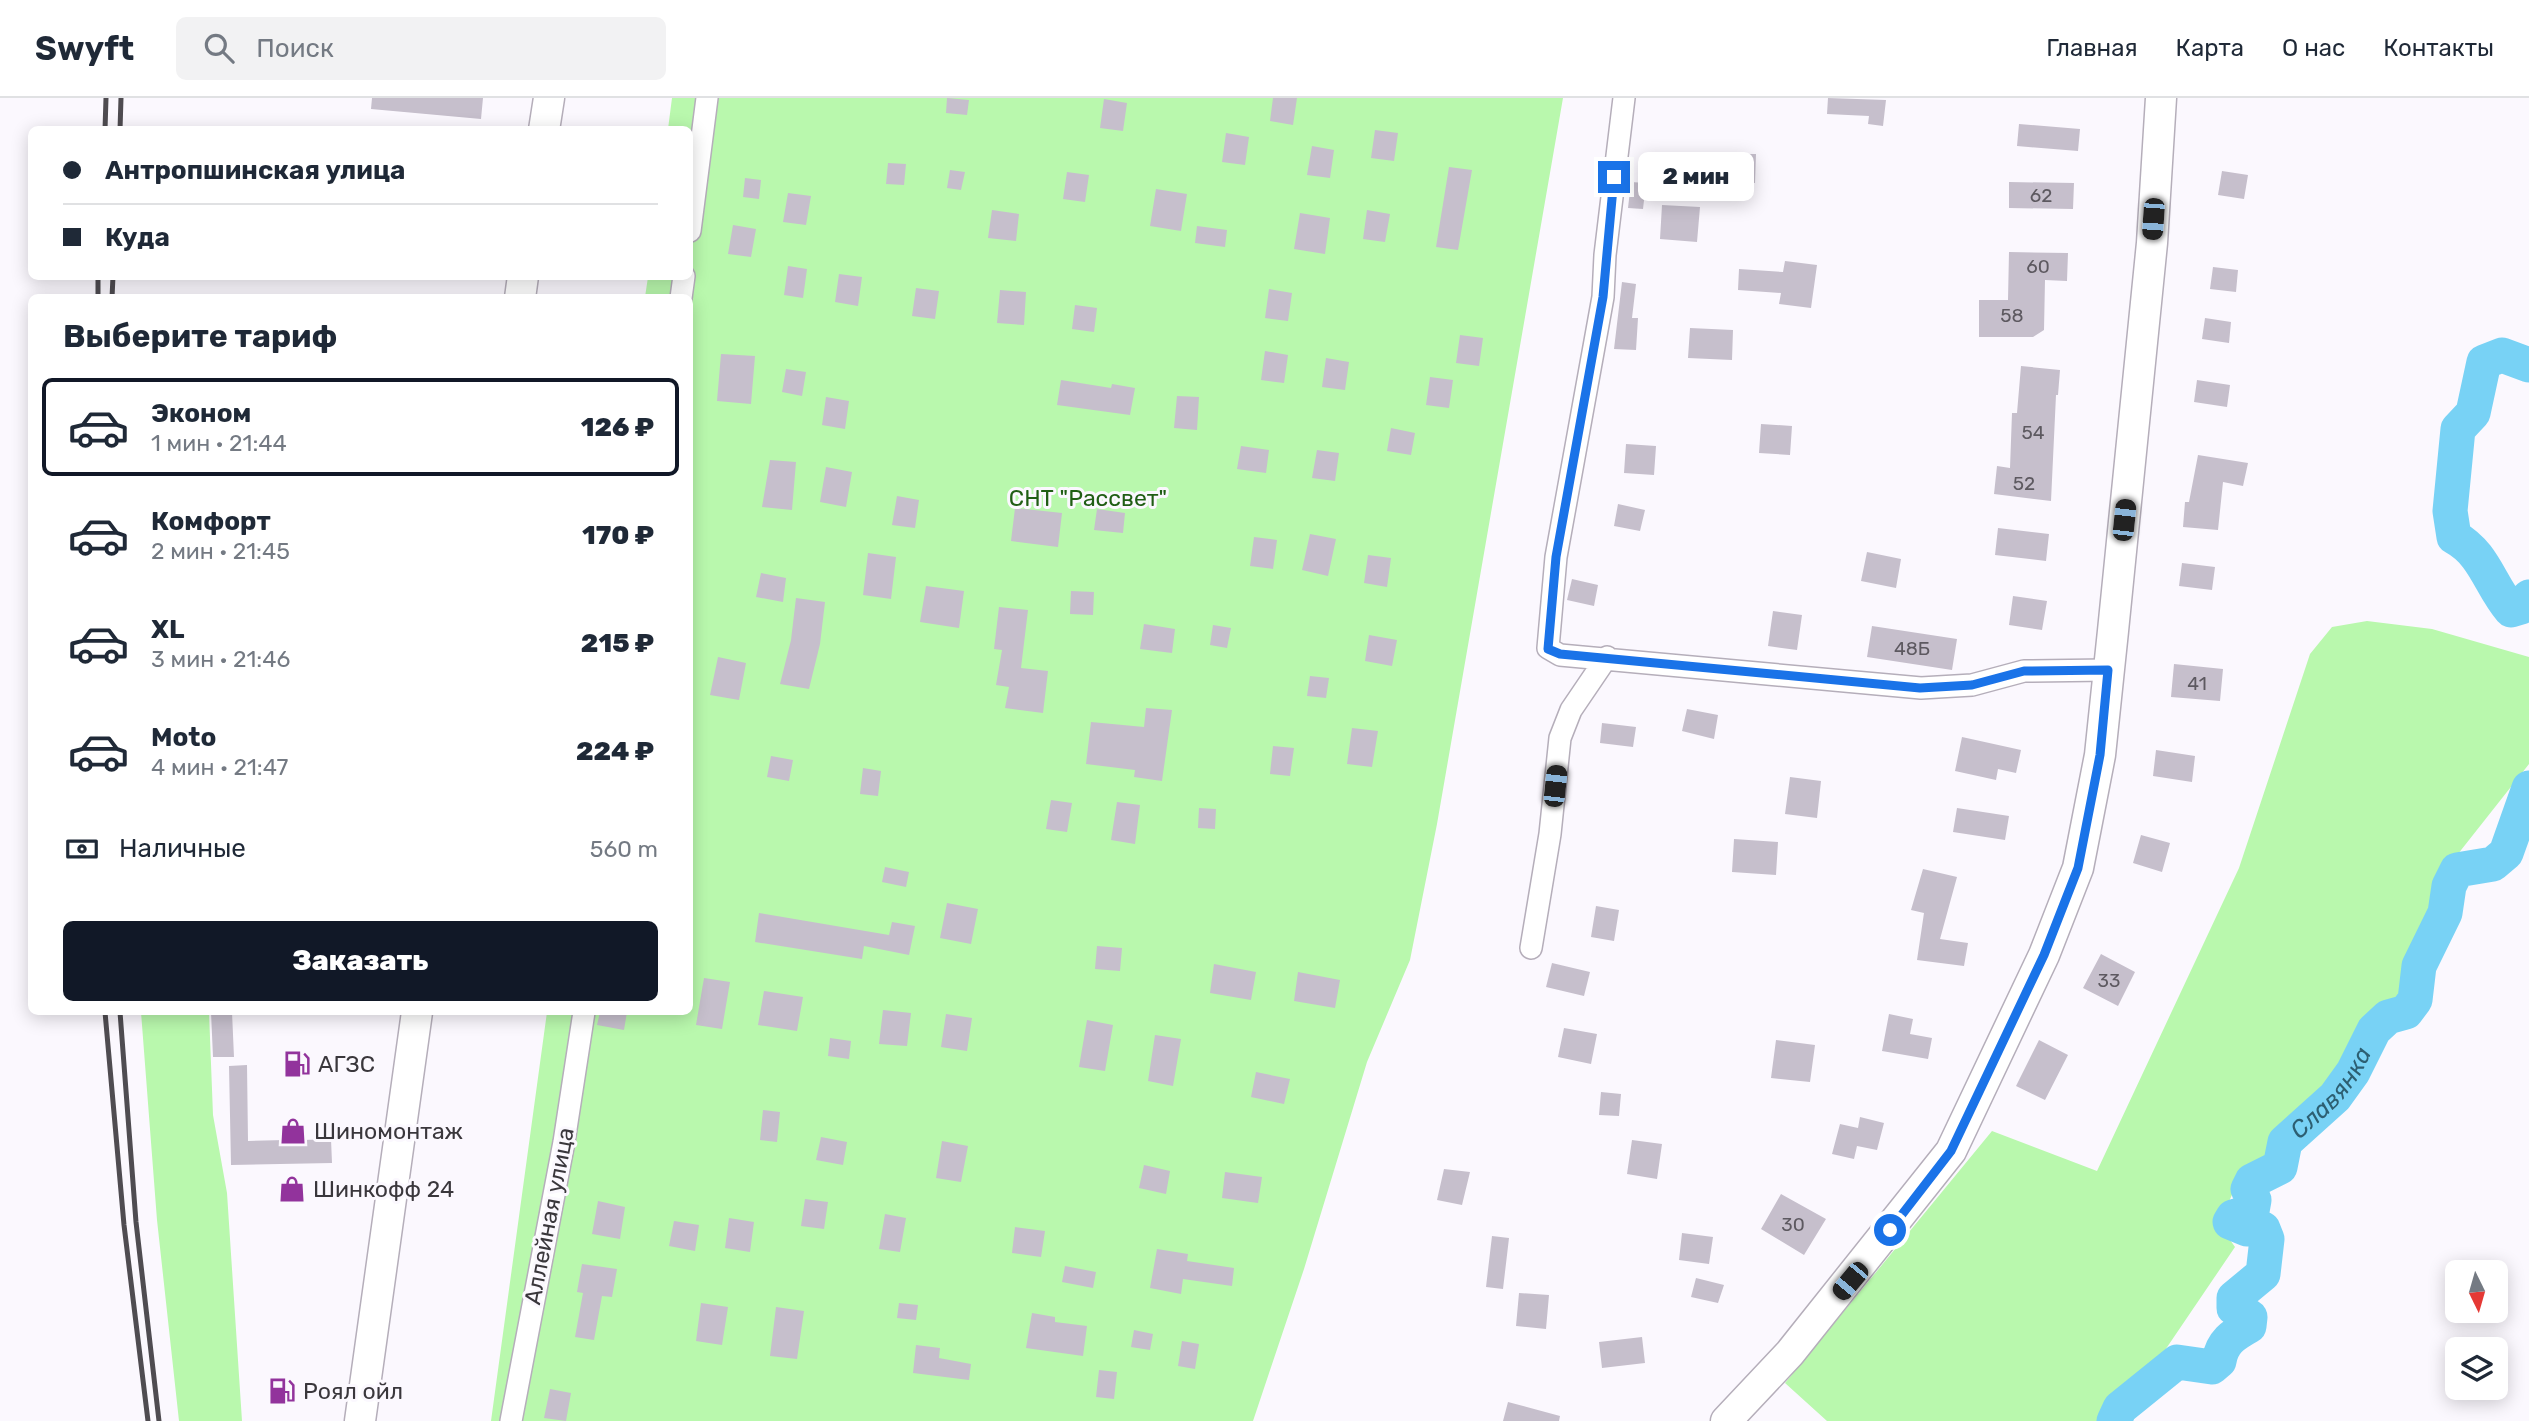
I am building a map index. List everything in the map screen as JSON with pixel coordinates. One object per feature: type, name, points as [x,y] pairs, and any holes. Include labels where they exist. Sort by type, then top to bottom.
[{"type":"street","points":[[545,126],[549,98]]},
{"type":"street","points":[[693,208],[707,98]]},
{"type":"street","points":[[1624,98],[1605,256],[1603,297],[1559,544],[1548,649],[1560,654],[1920,688],[1972,685],[2024,671],[2108,670]]},
{"type":"street","points":[[1726,1421],[1790,1353],[1951,1151],[2044,955],[2078,868],[2100,755],[2150,257],[2161,98]]},
{"type":"street","points":[[1531,948],[1550,834],[1559,738],[1571,710],[1606,657]]},
{"type":"street","points":[[360,1421],[417,1015]]},
{"type":"street","name":"Аллейная улица","points":[[512,1421],[564,1142],[584,1015]]},
{"type":"green space","name":"СНТ \"Рассвет\"","points":[[672,98],[1563,98],[1437,824],[1410,960],[1367,1062],[1304,1269],[1253,1421],[491,1421],[547,1015],[693,1015],[693,294],[645,294],[648,280],[693,280],[693,126],[668,126]]},
{"type":"green space","points":[[2367,621],[2432,629],[2529,657],[2529,764],[2454,859],[2416,942],[2403,997],[2361,1031],[2342,1071],[2295,1126],[2277,1154],[2243,1170],[2219,1224],[2235,1247],[2157,1362],[2111,1421],[1827,1421],[1785,1383],[1992,1131],[2097,1171],[2239,868],[2310,654],[2332,627]]},
{"type":"green space","points":[[141,1015],[209,1015],[213,1115],[227,1193],[242,1421],[179,1421],[157,1220]]},
{"type":"building","points":[[372,98],[483,98],[481,119],[371,109]]},
{"type":"building","points":[[947,98],[969,100],[967,115],[946,113]]},
{"type":"building","points":[[1273,98],[1297,98],[1293,125],[1270,121]]},
{"type":"building","points":[[1828,98],[1886,100],[1883,126],[1868,124],[1869,116],[1827,114]]},
{"type":"building","points":[[1104,99],[1127,103],[1123,131],[1100,128]]},
{"type":"building","points":[[2019,124],[2080,129],[2078,151],[2017,146]]},
{"type":"building","points":[[1375,130],[1398,133],[1394,161],[1371,158]]},
{"type":"building","points":[[1226,133],[1249,137],[1245,165],[1222,162]]},
{"type":"building","points":[[1312,146],[1334,150],[1330,178],[1307,175]]},
{"type":"building","points":[[1732,154],[1756,154],[1755,183],[1732,182]]},
{"type":"building","points":[[888,163],[906,164],[904,185],[886,184]]},
{"type":"building","points":[[1449,167],[1472,170],[1458,250],[1436,247]]},
{"type":"building","points":[[950,170],[965,172],[961,190],[947,188]]},
{"type":"building","points":[[2222,171],[2248,175],[2244,199],[2218,195]]},
{"type":"building","points":[[1067,172],[1089,175],[1085,202],[1063,199]]},
{"type":"building","points":[[745,178],[761,180],[759,199],[743,197]]},
{"type":"building","points":[[1631,182],[1646,183],[1643,209],[1628,208]]},
{"type":"building","points":[[2009,182],[2074,183],[2073,209],[2009,208]]},
{"type":"building","points":[[1156,189],[1187,194],[1181,231],[1150,226]]},
{"type":"building","points":[[788,193],[811,196],[806,225],[783,222]]},
{"type":"building","points":[[1662,205],[1700,207],[1697,242],[1660,239]]},
{"type":"building","points":[[992,210],[1019,214],[1016,241],[988,238]]},
{"type":"building","points":[[1367,210],[1390,214],[1385,242],[1363,239]]},
{"type":"building","points":[[1300,213],[1330,218],[1325,254],[1294,249]]},
{"type":"building","points":[[733,225],[756,229],[751,257],[728,254]]},
{"type":"building","points":[[1197,226],[1227,230],[1225,247],[1195,243]]},
{"type":"building","points":[[2009,252],[2068,253],[2067,281],[2045,280],[2044,330],[2033,337],[1979,337],[1979,300],[2008,300]]},
{"type":"building","points":[[1785,261],[1817,265],[1811,308],[1779,304],[1781,293],[1738,290],[1739,269],[1783,272]]},
{"type":"building","points":[[788,266],[807,269],[803,298],[784,295]]},
{"type":"building","points":[[2213,267],[2238,270],[2236,292],[2210,289]]},
{"type":"building","points":[[839,274],[862,277],[858,306],[835,302]]},
{"type":"building","points":[[1622,282],[1636,284],[1632,318],[1638,318],[1636,350],[1614,349]]},
{"type":"building","points":[[916,288],[939,291],[935,319],[912,316]]},
{"type":"building","points":[[1269,289],[1292,293],[1288,321],[1265,318]]},
{"type":"building","points":[[1000,290],[1026,292],[1024,325],[997,323]]},
{"type":"building","points":[[1075,305],[1097,308],[1094,332],[1072,329]]},
{"type":"building","points":[[2205,318],[2231,322],[2229,343],[2202,339]]},
{"type":"building","points":[[1690,328],[1733,330],[1732,360],[1688,358]]},
{"type":"building","points":[[1460,335],[1483,338],[1479,366],[1456,363]]},
{"type":"building","points":[[1265,351],[1288,355],[1284,383],[1261,380]]},
{"type":"building","points":[[721,354],[755,356],[751,404],[717,401]]},
{"type":"building","points":[[1326,358],[1349,362],[1345,390],[1322,387]]},
{"type":"building","points":[[2021,366],[2060,370],[2056,395],[2051,501],[1994,494],[1997,466],[2010,468],[2012,413],[2017,413]]},
{"type":"building","points":[[786,369],[806,372],[802,396],[782,392]]},
{"type":"building","points":[[1430,377],[1453,380],[1449,408],[1426,405]]},
{"type":"building","points":[[1061,380],[1111,388],[1112,384],[1135,388],[1130,415],[1057,405]]},
{"type":"building","points":[[2197,380],[2230,385],[2227,407],[2194,402]]},
{"type":"building","points":[[1177,396],[1199,397],[1197,430],[1174,428]]},
{"type":"building","points":[[826,397],[849,401],[845,429],[822,425]]},
{"type":"building","points":[[1761,424],[1792,426],[1790,455],[1759,453]]},
{"type":"building","points":[[1391,428],[1415,433],[1411,455],[1387,451]]},
{"type":"building","points":[[1626,444],[1656,446],[1654,475],[1624,473]]},
{"type":"building","points":[[1241,446],[1269,450],[1266,473],[1237,469]]},
{"type":"building","points":[[1317,450],[1339,453],[1335,481],[1312,478]]},
{"type":"building","points":[[2198,455],[2248,463],[2243,486],[2223,482],[2218,530],[2183,527],[2185,502],[2189,502]]},
{"type":"building","points":[[770,460],[796,462],[792,510],[762,507]]},
{"type":"building","points":[[826,467],[852,472],[846,507],[820,502]]},
{"type":"building","points":[[897,496],[919,500],[915,528],[892,525]]},
{"type":"building","points":[[1618,504],[1645,510],[1640,531],[1614,526]]},
{"type":"building","points":[[1015,508],[1062,513],[1058,547],[1011,541]]},
{"type":"building","points":[[1097,509],[1125,513],[1123,533],[1094,530]]},
{"type":"building","points":[[1998,528],[2049,534],[2046,561],[1995,555]]},
{"type":"building","points":[[1310,534],[1336,539],[1328,576],[1302,570]]},
{"type":"building","points":[[1254,537],[1277,540],[1273,569],[1250,566]]},
{"type":"building","points":[[1867,552],[1901,559],[1896,588],[1861,581]]},
{"type":"building","points":[[868,553],[896,557],[891,599],[863,595]]},
{"type":"building","points":[[1368,555],[1391,558],[1387,587],[1364,583]]},
{"type":"building","points":[[2182,563],[2215,567],[2212,590],[2179,586]]},
{"type":"building","points":[[761,573],[786,578],[783,602],[756,597]]},
{"type":"building","points":[[1572,579],[1598,585],[1594,606],[1567,600]]},
{"type":"building","points":[[926,586],[964,591],[959,628],[920,622]]},
{"type":"building","points":[[1071,591],[1094,592],[1093,615],[1070,614]]},
{"type":"building","points":[[2013,596],[2047,601],[2042,630],[2009,625]]},
{"type":"building","points":[[796,598],[825,602],[820,644],[809,689],[780,684],[791,640]]},
{"type":"building","points":[[999,607],[1028,610],[1021,668],[1048,671],[1043,713],[1005,708],[1009,687],[996,685],[1002,650],[994,649]]},
{"type":"building","points":[[1773,611],[1802,615],[1797,650],[1768,646]]},
{"type":"building","points":[[1144,624],[1175,629],[1172,653],[1140,649]]},
{"type":"building","points":[[1213,625],[1231,628],[1227,648],[1210,645]]},
{"type":"building","points":[[1872,626],[1957,639],[1952,670],[1867,657]]},
{"type":"building","points":[[1369,635],[1397,640],[1392,666],[1365,661]]},
{"type":"building","points":[[718,657],[746,663],[739,700],[710,695]]},
{"type":"building","points":[[2174,664],[2223,669],[2220,701],[2171,697]]},
{"type":"building","points":[[1310,676],[1329,678],[1326,698],[1307,696]]},
{"type":"building","points":[[1146,708],[1172,710],[1162,781],[1134,777],[1135,770],[1086,764],[1091,722],[1144,727]]},
{"type":"building","points":[[1687,709],[1718,715],[1714,739],[1682,731]]},
{"type":"building","points":[[1602,723],[1636,727],[1633,747],[1600,743]]},
{"type":"building","points":[[1352,728],[1378,731],[1372,767],[1347,764]]},
{"type":"building","points":[[1962,737],[2021,750],[2016,773],[1998,769],[1996,780],[1955,771]]},
{"type":"building","points":[[1273,746],[1294,748],[1290,776],[1270,774]]},
{"type":"building","points":[[2156,750],[2195,756],[2192,782],[2153,776]]},
{"type":"building","points":[[771,756],[793,760],[789,781],[767,777]]},
{"type":"building","points":[[863,768],[881,771],[878,796],[860,794]]},
{"type":"building","points":[[1790,777],[1821,781],[1817,818],[1785,814]]},
{"type":"building","points":[[1051,800],[1072,803],[1067,832],[1046,829]]},
{"type":"building","points":[[1117,802],[1140,805],[1135,844],[1111,840]]},
{"type":"building","points":[[1199,808],[1216,809],[1215,829],[1198,828]]},
{"type":"building","points":[[1957,808],[2009,816],[2005,840],[1953,832]]},
{"type":"building","points":[[2141,835],[2170,843],[2162,872],[2133,863]]},
{"type":"building","points":[[1734,839],[1778,842],[1776,875],[1732,872]]},
{"type":"building","points":[[885,867],[909,872],[906,887],[882,882]]},
{"type":"building","points":[[1923,869],[1957,877],[1940,939],[1968,943],[1964,966],[1917,960],[1924,913],[1911,910]]},
{"type":"building","points":[[947,903],[978,909],[971,944],[940,938]]},
{"type":"building","points":[[1596,906],[1619,910],[1614,941],[1591,937]]},
{"type":"building","points":[[759,913],[889,935],[892,922],[915,926],[909,955],[864,946],[862,959],[755,942]]},
{"type":"building","points":[[1097,946],[1122,948],[1120,971],[1095,969]]},
{"type":"building","points":[[2101,954],[2135,972],[2118,1006],[2083,988]]},
{"type":"building","points":[[1552,963],[1590,972],[1584,996],[1546,987]]},
{"type":"building","points":[[1214,964],[1256,972],[1251,1000],[1210,993]]},
{"type":"building","points":[[1298,972],[1340,980],[1335,1008],[1294,1001]]},
{"type":"building","points":[[704,978],[730,982],[722,1029],[696,1025]]},
{"type":"building","points":[[764,991],[803,997],[797,1031],[758,1025]]},
{"type":"building","points":[[883,1010],[911,1013],[907,1046],[879,1044]]},
{"type":"building","points":[[946,1014],[972,1018],[967,1051],[941,1047]]},
{"type":"building","points":[[1889,1014],[1913,1019],[1910,1034],[1932,1038],[1928,1059],[1882,1051]]},
{"type":"building","points":[[211,1015],[232,1015],[234,1057],[213,1057]]},
{"type":"building","points":[[599,1015],[626,1015],[624,1030],[597,1025]]},
{"type":"building","points":[[1087,1020],[1113,1025],[1105,1071],[1079,1067]]},
{"type":"building","points":[[1564,1028],[1597,1034],[1591,1064],[1558,1057]]},
{"type":"building","points":[[1155,1035],[1181,1039],[1173,1086],[1148,1081]]},
{"type":"building","points":[[830,1038],[851,1041],[849,1059],[828,1056]]},
{"type":"building","points":[[1776,1040],[1815,1045],[1810,1082],[1771,1078]]},
{"type":"building","points":[[2039,1040],[2068,1055],[2045,1100],[2016,1086]]},
{"type":"building","points":[[247,1065],[248,1141],[285,1140],[284,1126],[302,1124],[303,1140],[331,1139],[332,1163],[231,1165],[229,1066]]},
{"type":"building","points":[[1256,1072],[1290,1079],[1284,1104],[1251,1097]]},
{"type":"building","points":[[1601,1092],[1621,1094],[1619,1116],[1599,1115]]},
{"type":"building","points":[[763,1110],[780,1112],[777,1142],[760,1140]]},
{"type":"building","points":[[1860,1117],[1884,1123],[1877,1150],[1857,1146],[1854,1159],[1832,1154],[1840,1124],[1858,1128]]},
{"type":"building","points":[[821,1137],[847,1142],[843,1165],[816,1160]]},
{"type":"building","points":[[1632,1140],[1662,1144],[1657,1179],[1627,1174]]},
{"type":"building","points":[[942,1141],[968,1146],[961,1182],[936,1178]]},
{"type":"building","points":[[1144,1165],[1170,1171],[1166,1194],[1139,1188]]},
{"type":"building","points":[[1444,1169],[1470,1172],[1462,1205],[1437,1200]]},
{"type":"building","points":[[1225,1172],[1262,1177],[1258,1203],[1222,1198]]},
{"type":"building","points":[[1781,1194],[1826,1219],[1804,1255],[1761,1229]]},
{"type":"building","points":[[805,1199],[828,1202],[824,1229],[801,1226]]},
{"type":"building","points":[[598,1201],[625,1207],[620,1239],[592,1234]]},
{"type":"building","points":[[885,1214],[906,1218],[900,1252],[879,1249]]},
{"type":"building","points":[[729,1218],[754,1222],[750,1252],[725,1248]]},
{"type":"building","points":[[674,1221],[699,1225],[695,1251],[669,1246]]},
{"type":"building","points":[[1015,1227],[1045,1231],[1041,1257],[1012,1253]]},
{"type":"building","points":[[1682,1233],[1713,1237],[1709,1264],[1679,1260]]},
{"type":"building","points":[[1492,1236],[1509,1238],[1503,1289],[1486,1287]]},
{"type":"building","points":[[1157,1249],[1188,1254],[1187,1261],[1234,1268],[1232,1286],[1183,1279],[1181,1294],[1150,1288]]},
{"type":"building","points":[[582,1264],[617,1269],[612,1297],[602,1296],[594,1340],[575,1337],[583,1293],[577,1292]]},
{"type":"building","points":[[1065,1266],[1096,1272],[1093,1288],[1062,1282]]},
{"type":"building","points":[[1696,1278],[1724,1285],[1718,1303],[1691,1297]]},
{"type":"building","points":[[1519,1293],[1549,1295],[1546,1329],[1516,1326]]},
{"type":"building","points":[[701,1303],[728,1307],[722,1345],[696,1341]]},
{"type":"building","points":[[899,1303],[918,1305],[916,1320],[897,1318]]},
{"type":"building","points":[[776,1307],[804,1311],[797,1359],[770,1356]]},
{"type":"building","points":[[1032,1313],[1055,1317],[1055,1322],[1087,1326],[1083,1356],[1026,1348]]},
{"type":"building","points":[[1134,1330],[1153,1334],[1150,1350],[1131,1347]]},
{"type":"building","points":[[1642,1337],[1645,1363],[1602,1368],[1599,1342]]},
{"type":"building","points":[[1182,1341],[1199,1344],[1195,1369],[1178,1366]]},
{"type":"building","points":[[916,1345],[940,1348],[939,1358],[971,1364],[969,1380],[913,1373]]},
{"type":"building","points":[[1099,1370],[1117,1372],[1114,1399],[1096,1397]]},
{"type":"building","points":[[550,1389],[571,1393],[566,1421],[544,1418]]},
{"type":"building","points":[[1508,1402],[1560,1416],[1559,1421],[1503,1421]]},
{"type":"waterway","name":"Славянка","points":[[2529,365],[2502,355],[2484,362],[2473,413],[2458,429],[2450,511],[2454,537],[2473,552],[2511,610],[2521,607],[2529,597]]},
{"type":"waterway","name":"Славянка","points":[[2114,1421],[2120,1408],[2177,1362],[2212,1367],[2219,1361],[2229,1340],[2249,1326],[2250,1317],[2234,1308],[2234,1298],[2263,1274],[2267,1239],[2263,1229],[2257,1226],[2247,1229],[2230,1222],[2233,1217],[2252,1211],[2254,1200],[2248,1189],[2252,1181],[2280,1167],[2285,1142],[2335,1097],[2353,1072],[2374,1030],[2388,1017],[2406,1012],[2415,1000],[2419,966],[2445,913],[2449,886],[2457,870],[2493,864],[2506,853],[2529,788]]},
{"type":"railway","points":[[105,126],[106,98]]},
{"type":"railway","points":[[120,126],[121,98]]},
{"type":"railway","points":[[98,280],[98,294]]},
{"type":"railway","points":[[112,294],[113,280]]},
{"type":"railway","points":[[105,1015],[124,1225],[148,1421]]},
{"type":"railway","points":[[120,1015],[136,1222],[159,1421]]},
{"type":"place","name":"АГЗС","points":[[297,1064]]},
{"type":"place","name":"Шиномонтаж","points":[[293,1131]]},
{"type":"place","name":"Шинкофф 24","points":[[292,1189]]},
{"type":"place","name":"Роял ойл","points":[[282,1391]]},
{"type":"route","points":[[1614,177],[1603,297],[1556,557],[1548,649],[1560,654],[1920,688],[1972,685],[2024,671],[2108,670],[2100,755],[2078,868],[2044,955],[1994,1055],[1951,1151],[1890,1230]]}]
